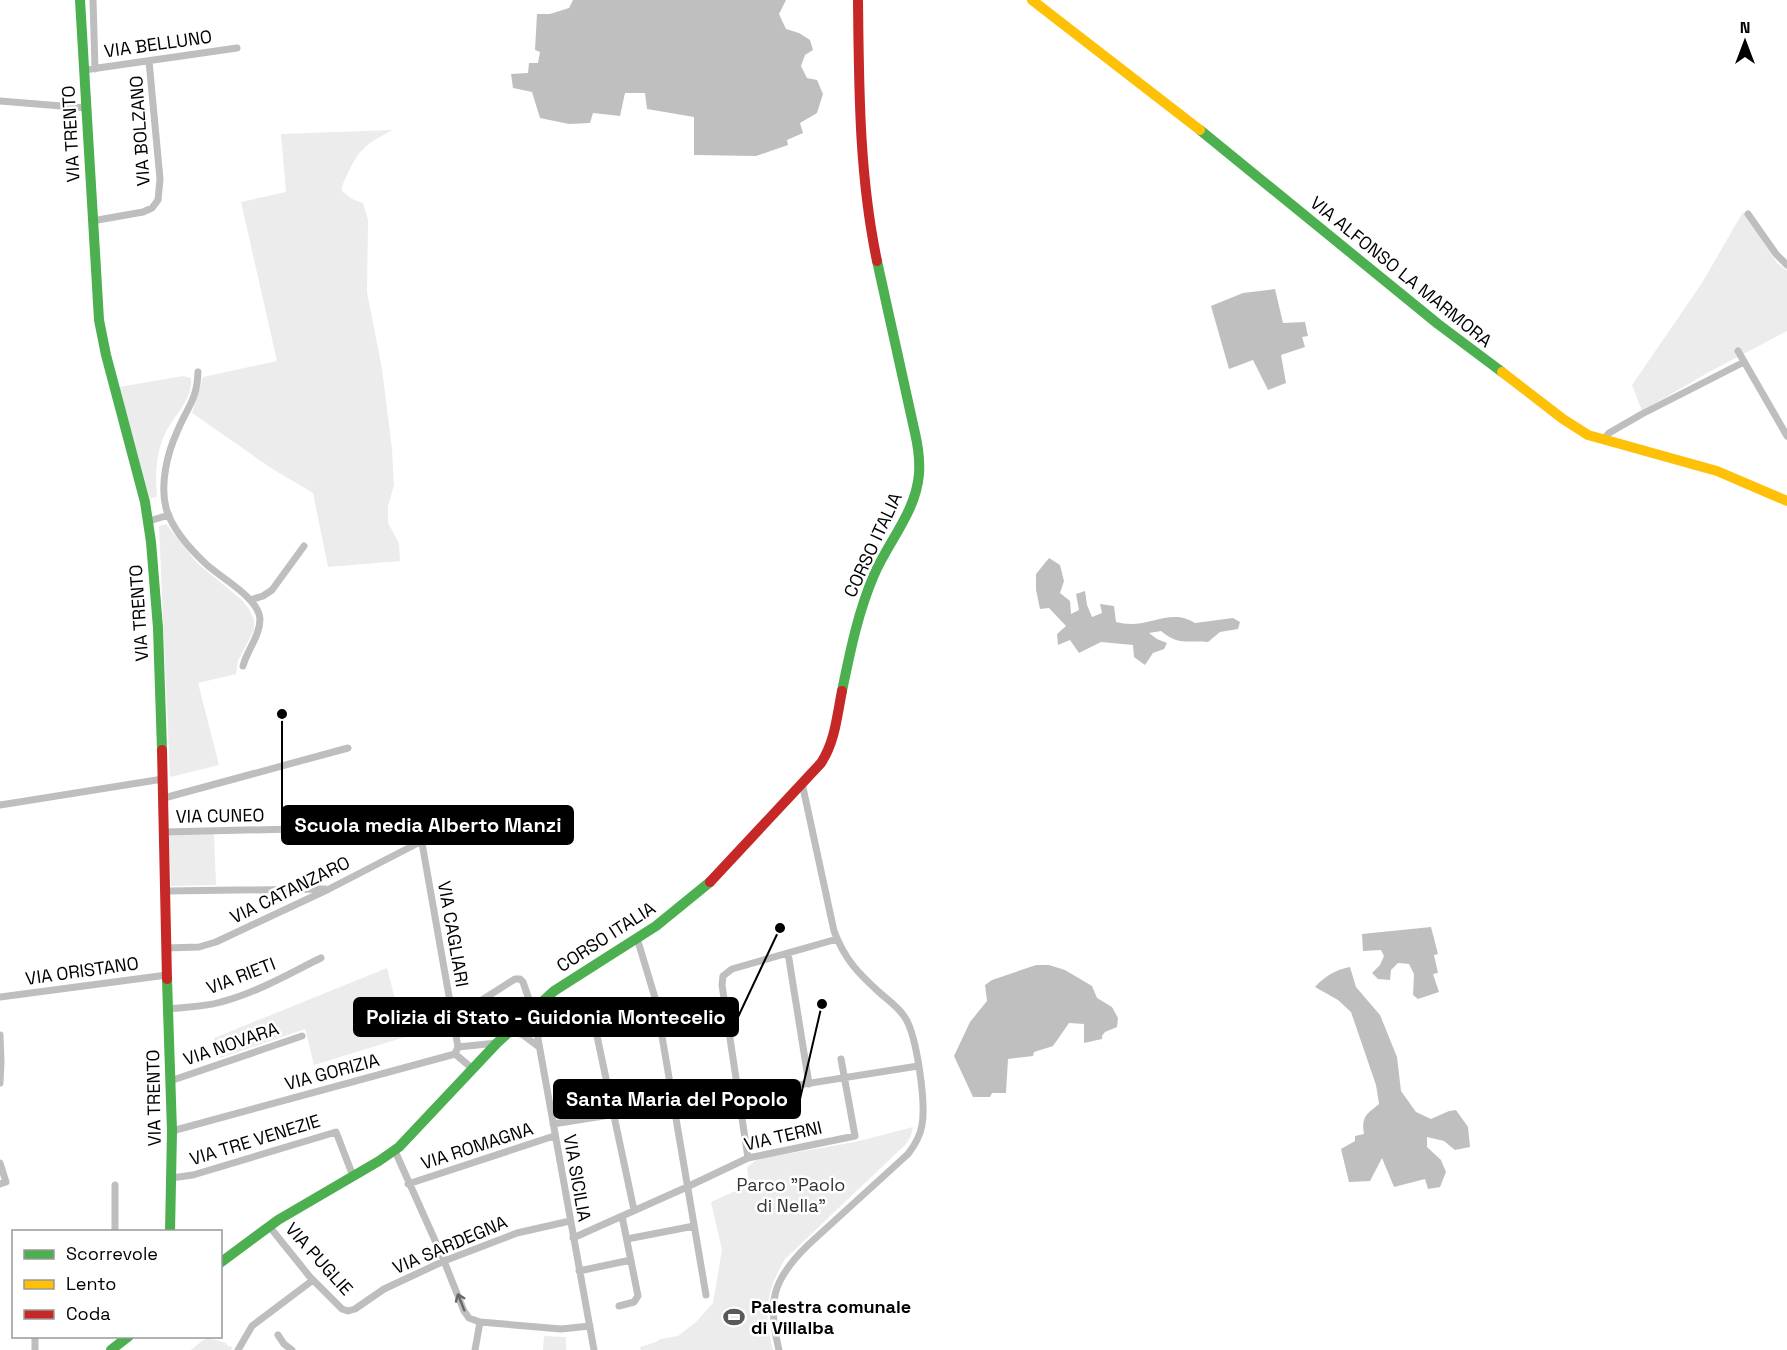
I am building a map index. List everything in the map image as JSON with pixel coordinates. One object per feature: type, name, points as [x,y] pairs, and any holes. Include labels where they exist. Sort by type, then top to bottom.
[{"type":"street","name":"VIA TRENTO","points":[[80,0],[89,70],[86,108],[96,287],[101,331],[149,521],[158,628],[172,1131],[170,1230]]},
{"type":"street","points":[[89,70],[93,0]]},
{"type":"street","name":"CORSO ITALIA","points":[[222,1261],[246,1242],[315,1196],[394,1151],[434,1112],[497,1043],[561,985],[676,911],[715,877],[824,761],[829,751],[862,606],[883,556],[912,504],[919,476],[915,435],[877,260],[867,201],[859,83],[858,0]]},
{"type":"street","name":"VIA ALFONSO LA MARMORA","points":[[1032,0],[1192,123],[1438,324],[1563,419],[1588,435],[1717,471],[1787,501]]},
{"type":"street","name":"VIA BELLUNO","points":[[89,70],[237,48]]},
{"type":"street","name":"VIA BOLZANO","points":[[92,221],[144,212],[152,208],[158,200],[160,179],[149,61]]},
{"type":"street","points":[[0,101],[86,108]]},
{"type":"street","points":[[1749,214],[1776,254],[1787,265]]},
{"type":"street","points":[[1738,351],[1787,436]]},
{"type":"street","points":[[1603,440],[1609,433],[1642,414],[1744,362]]},
{"type":"street","points":[[198,372],[195,396],[176,434],[167,462],[166,506],[183,538],[194,552],[250,600],[258,611],[257,635],[243,666]]},
{"type":"street","points":[[149,521],[169,514]]},
{"type":"street","points":[[250,600],[272,590],[304,546]]},
{"type":"street","points":[[164,798],[348,748]]},
{"type":"street","points":[[0,805],[163,779]]},
{"type":"street","points":[[779,1350],[773,1327],[772,1307],[777,1288],[787,1267],[808,1245],[900,1163],[916,1142],[922,1126],[923,1114],[918,1066],[912,1035],[905,1018],[896,1007],[855,971],[837,939],[802,783]]},
{"type":"street","name":"VIA CUNEO","points":[[165,832],[419,826]]},
{"type":"street","name":"VIA CAGLIARI","points":[[419,826],[456,1051]]},
{"type":"street","name":"VIA CATANZARO","points":[[166,948],[199,947],[216,942],[329,889],[422,841]]},
{"type":"street","points":[[166,891],[329,889]]},
{"type":"street","points":[[637,938],[656,1001],[706,1295]]},
{"type":"street","points":[[748,1158],[722,985],[723,976],[729,970],[837,939]]},
{"type":"street","points":[[788,953],[809,1084]]},
{"type":"street","name":"VIA RIETI","points":[[169,1009],[201,1006],[228,1000],[321,958]]},
{"type":"street","name":"VIA ORISTANO","points":[[0,997],[167,975]]},
{"type":"street","name":"VIA SICILIA","points":[[451,1011],[482,1000],[518,978],[523,982],[532,1011],[539,1047],[594,1350]]},
{"type":"street","points":[[594,1022],[634,1210]]},
{"type":"street","points":[[510,1031],[523,1035],[539,1047]]},
{"type":"street","points":[[0,1035],[0,1083]]},
{"type":"street","name":"VIA NOVARA","points":[[170,1081],[302,1035]]},
{"type":"street","name":"VIA GORIZIA","points":[[172,1131],[456,1051],[497,1043]]},
{"type":"street","points":[[456,1051],[473,1068]]},
{"type":"street","points":[[841,1059],[844,1079]]},
{"type":"street","name":"VIA ROMAGNA","points":[[553,1124],[918,1066]]},
{"type":"street","name":"VIA TERNI","points":[[573,1238],[748,1158],[855,1136],[844,1079]]},
{"type":"street","name":"VIA TRE VENEZIE","points":[[171,1178],[193,1175],[336,1132],[353,1176]]},
{"type":"street","name":"VIA ROMAGNA","points":[[408,1184],[554,1136]]},
{"type":"street","points":[[394,1151],[469,1318],[480,1322],[561,1329],[590,1326]]},
{"type":"street","points":[[0,1163],[3,1183]]},
{"type":"street","points":[[115,1185],[115,1230]]},
{"type":"street","points":[[619,1306],[633,1303],[638,1298],[622,1216]]},
{"type":"street","name":"VIA SARDEGNA","points":[[348,1311],[355,1309],[384,1289],[444,1261],[517,1233],[570,1221]]},
{"type":"street","name":"VIA PUGLIE","points":[[269,1226],[313,1280],[348,1311]]},
{"type":"street","points":[[627,1239],[694,1227]]},
{"type":"street","points":[[579,1271],[631,1260]]},
{"type":"street","points":[[238,1350],[252,1326],[313,1280]]},
{"type":"street","points":[[475,1350],[480,1322]]},
{"type":"street","points":[[278,1335],[292,1350]]},
{"type":"green space","points":[[393,130],[371,142],[361,151],[352,164],[342,191],[352,199],[363,203],[368,220],[367,292],[382,369],[392,449],[394,485],[388,506],[388,523],[399,543],[400,561],[328,567],[313,493],[271,468],[192,413],[203,377],[277,361],[241,202],[286,192],[281,134]]},
{"type":"green space","points":[[1743,212],[1777,263],[1787,271],[1787,331],[1642,411],[1632,385],[1702,283]]},
{"type":"green space","points":[[183,376],[191,378],[189,394],[161,443],[157,465],[157,495],[151,498],[119,387]]},
{"type":"green space","points":[[166,524],[197,563],[242,600],[254,620],[254,630],[238,661],[236,674],[198,683],[219,765],[170,777],[159,526]]},
{"type":"green space","points":[[214,834],[216,885],[171,886],[169,835]]},
{"type":"green space","points":[[387,968],[405,1037],[314,1065],[305,1029],[220,1058],[214,1038]]},
{"type":"green space","name":"Parco \"Paolo di Nella\"","points":[[913,1127],[906,1144],[785,1259],[770,1292],[768,1303],[768,1325],[773,1350],[641,1350],[640,1347],[660,1339],[678,1336],[696,1322],[713,1303],[722,1250],[711,1202],[749,1185],[747,1167],[758,1159],[855,1142]]},
{"type":"green space","points":[[544,1336],[566,1337],[566,1350],[543,1350]]},
{"type":"green space","points":[[209,1338],[233,1347],[231,1350],[191,1350]]},
{"type":"shaded area","points":[[573,0],[786,0],[779,14],[786,29],[810,40],[813,50],[805,55],[801,66],[807,78],[817,80],[823,94],[817,113],[800,123],[803,133],[787,140],[788,145],[756,156],[694,155],[694,117],[647,109],[645,93],[625,93],[620,116],[593,113],[590,123],[569,124],[540,118],[532,92],[513,88],[511,74],[528,73],[529,63],[538,63],[540,52],[535,50],[537,14],[550,14],[569,8]]},
{"type":"shaded area","points":[[1275,289],[1283,323],[1305,322],[1308,336],[1302,337],[1305,347],[1281,355],[1286,383],[1268,390],[1253,360],[1229,369],[1211,306],[1243,293]]},
{"type":"shaded area","points":[[1049,558],[1060,565],[1064,581],[1060,593],[1070,601],[1071,614],[1079,610],[1076,594],[1085,591],[1092,617],[1102,613],[1100,604],[1114,606],[1116,622],[1120,623],[1139,623],[1171,617],[1187,619],[1195,623],[1233,618],[1240,622],[1238,629],[1220,632],[1208,642],[1178,641],[1161,631],[1149,633],[1167,643],[1164,649],[1153,653],[1145,665],[1134,657],[1133,645],[1101,642],[1079,653],[1070,640],[1058,645],[1057,634],[1066,626],[1049,608],[1040,609],[1036,590],[1036,574]]},
{"type":"shaded area","points":[[1431,927],[1438,954],[1434,955],[1438,973],[1433,974],[1439,992],[1418,999],[1413,995],[1414,974],[1409,964],[1398,963],[1391,970],[1390,980],[1378,979],[1372,973],[1380,965],[1384,956],[1381,950],[1363,951],[1362,934]]},
{"type":"shaded area","points":[[1036,965],[1049,965],[1065,970],[1092,986],[1097,998],[1112,1007],[1118,1018],[1117,1027],[1105,1032],[1102,1039],[1084,1043],[1084,1024],[1069,1023],[1053,1046],[1034,1052],[1033,1056],[1008,1059],[1006,1093],[992,1093],[990,1097],[973,1097],[954,1056],[970,1022],[987,1001],[985,985],[992,980]]},
{"type":"shaded area","points":[[1350,967],[1356,987],[1380,1015],[1397,1057],[1401,1091],[1416,1112],[1431,1119],[1456,1110],[1468,1127],[1470,1147],[1455,1150],[1444,1141],[1427,1137],[1427,1147],[1441,1160],[1446,1172],[1440,1187],[1428,1189],[1425,1179],[1394,1187],[1382,1158],[1370,1181],[1349,1182],[1341,1149],[1355,1141],[1355,1136],[1364,1134],[1364,1119],[1379,1104],[1376,1085],[1351,1012],[1338,1000],[1315,987],[1331,974]]},
{"type":"traffic: fast","points":[[80,0],[99,320],[145,502],[151,542],[158,628],[162,750]]},
{"type":"traffic: fast","points":[[1200,130],[1438,324],[1502,372]]},
{"type":"traffic: fast","points":[[842,691],[863,603],[880,563],[913,501],[919,474],[916,438],[877,261]]},
{"type":"traffic: fast","points":[[222,1262],[278,1220],[399,1147],[497,1043],[554,991],[656,926],[710,882]]},
{"type":"traffic: fast","points":[[167,979],[172,1131],[170,1230]]},
{"type":"traffic: fast","points":[[111,1350],[126,1338]]},
{"type":"traffic: slow","points":[[1032,0],[1200,130]]},
{"type":"traffic: slow","points":[[1502,372],[1563,419],[1588,435],[1717,471],[1787,501]]},
{"type":"traffic: jam","points":[[858,0],[863,164],[877,261]]},
{"type":"traffic: jam","points":[[710,882],[821,763],[832,738],[842,691]]},
{"type":"traffic: jam","points":[[162,750],[167,979]]},
{"type":"place","name":"Scuola media Alberto Manzi","points":[[282,714]]},
{"type":"place","name":"Polizia di Stato - Guidonia Montecelio","points":[[780,928]]},
{"type":"place","name":"Santa Maria del Popolo","points":[[822,1004]]},
{"type":"place","name":"Palestra comunale di Villalba","points":[[734,1317]]}]
